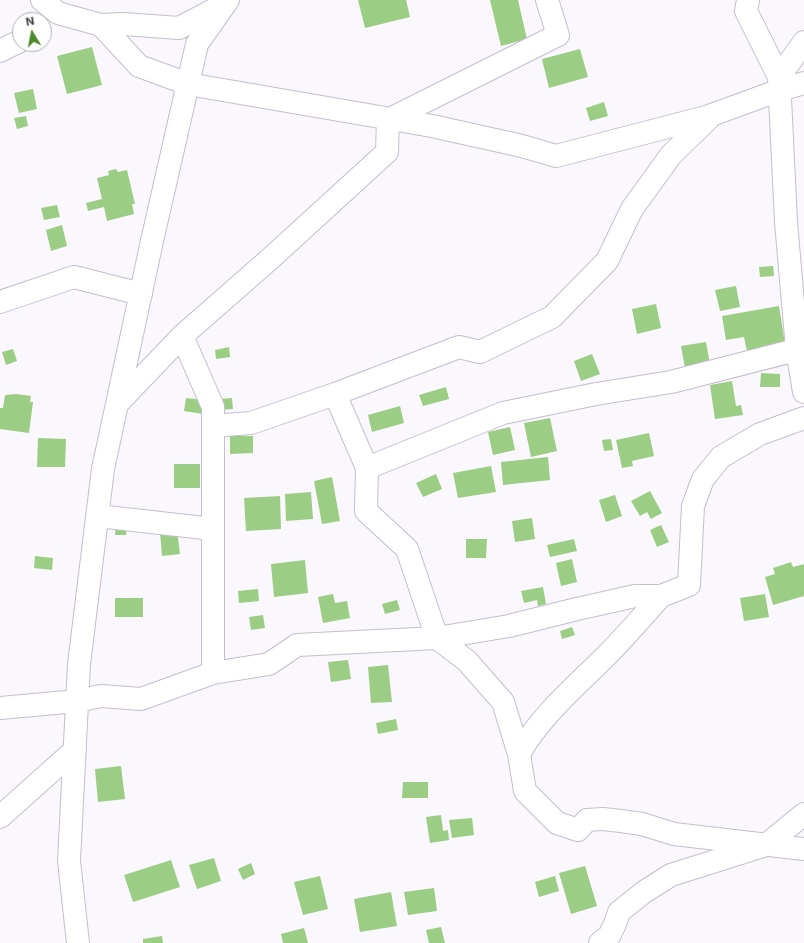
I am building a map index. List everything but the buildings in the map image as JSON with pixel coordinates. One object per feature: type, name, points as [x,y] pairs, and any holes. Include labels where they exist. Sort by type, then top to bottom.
[{"type":"street","points":[[546,0],[558,35]]},
{"type":"street","points":[[557,0],[555,6],[558,35]]},
{"type":"street","points":[[748,0],[746,11],[779,84],[786,222],[801,349],[804,392]]},
{"type":"street","points":[[49,9],[101,24],[180,28],[229,1]]},
{"type":"street","points":[[78,943],[69,861],[77,701],[79,664],[103,469],[197,44],[229,1]]},
{"type":"street","points":[[101,24],[139,66],[188,84],[388,120],[432,126],[522,146],[556,156],[712,115],[779,84],[804,83]]},
{"type":"street","points":[[388,120],[558,35]]},
{"type":"street","points":[[779,84],[804,42]]},
{"type":"street","points":[[0,51],[12,45]]},
{"type":"street","points":[[213,426],[251,423],[335,394],[459,347],[480,352],[552,318],[607,261],[632,209],[671,155],[712,115]]},
{"type":"street","points":[[118,403],[182,336],[272,258],[387,152],[388,120]]},
{"type":"street","points":[[0,302],[74,277],[141,294]]},
{"type":"street","points":[[182,336],[213,407],[213,674]]},
{"type":"street","points":[[367,468],[503,413],[596,394],[671,382],[801,349]]},
{"type":"street","points":[[335,394],[367,468],[366,511],[407,548],[437,638],[467,661],[503,702],[519,754],[526,791],[557,823],[578,830],[587,820],[621,820],[642,824],[674,834],[804,849]]},
{"type":"street","points":[[0,708],[77,701],[101,696],[141,699],[213,674],[269,664],[297,645],[437,638],[510,626],[635,596],[661,596],[689,585],[693,506],[703,479],[721,457],[760,434],[804,418]]},
{"type":"street","points":[[98,516],[213,529]]},
{"type":"street","points":[[519,754],[529,736],[558,702],[606,656],[661,596]]},
{"type":"street","points":[[0,817],[75,750]]},
{"type":"street","points":[[600,943],[609,936],[619,912],[644,892],[671,875],[766,845],[804,814]]}]
